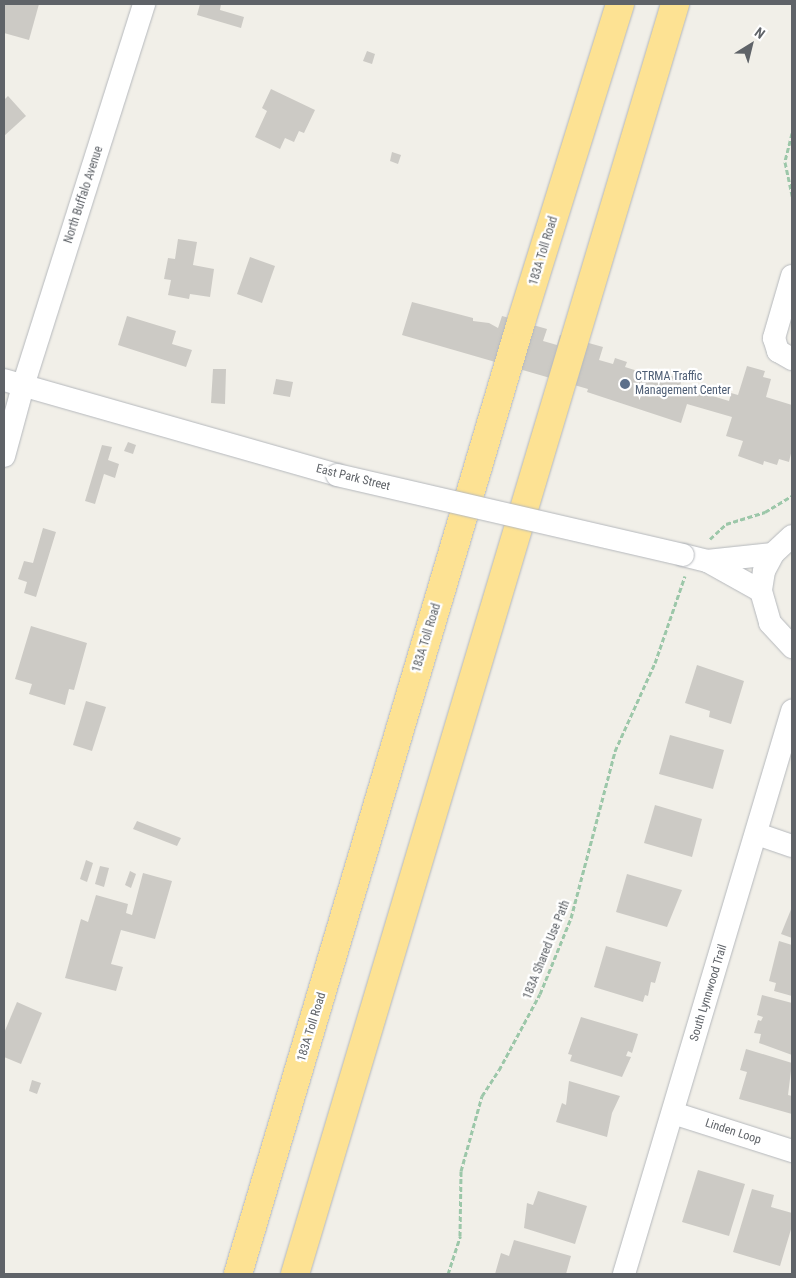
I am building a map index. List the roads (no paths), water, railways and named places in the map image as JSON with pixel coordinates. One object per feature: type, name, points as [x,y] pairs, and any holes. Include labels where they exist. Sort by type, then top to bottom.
[{"type":"highway","name":"183A Toll Road","points":[[238,1274],[521,322],[620,4]]},
{"type":"highway","points":[[295,1274],[675,4]]},
{"type":"street","name":"North Buffalo Avenue","points":[[4,456],[13,383],[144,4]]},
{"type":"street","points":[[792,276],[774,338],[778,351],[792,359]]},
{"type":"street","name":"East Park Street","points":[[13,383],[337,475],[685,564],[707,552],[773,554]]},
{"type":"street","points":[[792,536],[773,554],[764,571],[761,591],[770,623],[792,647]]},
{"type":"street","name":"East Park Street","points":[[707,552],[761,591]]},
{"type":"street","name":"South Lynnwood Trail","points":[[624,1274],[758,834],[792,711]]},
{"type":"street","points":[[758,834],[792,846]]},
{"type":"street","name":"Linden Loop","points":[[673,1113],[792,1152]]},
{"type":"place","name":"CTRMA Traffic Management Center","points":[[625,384]]}]
